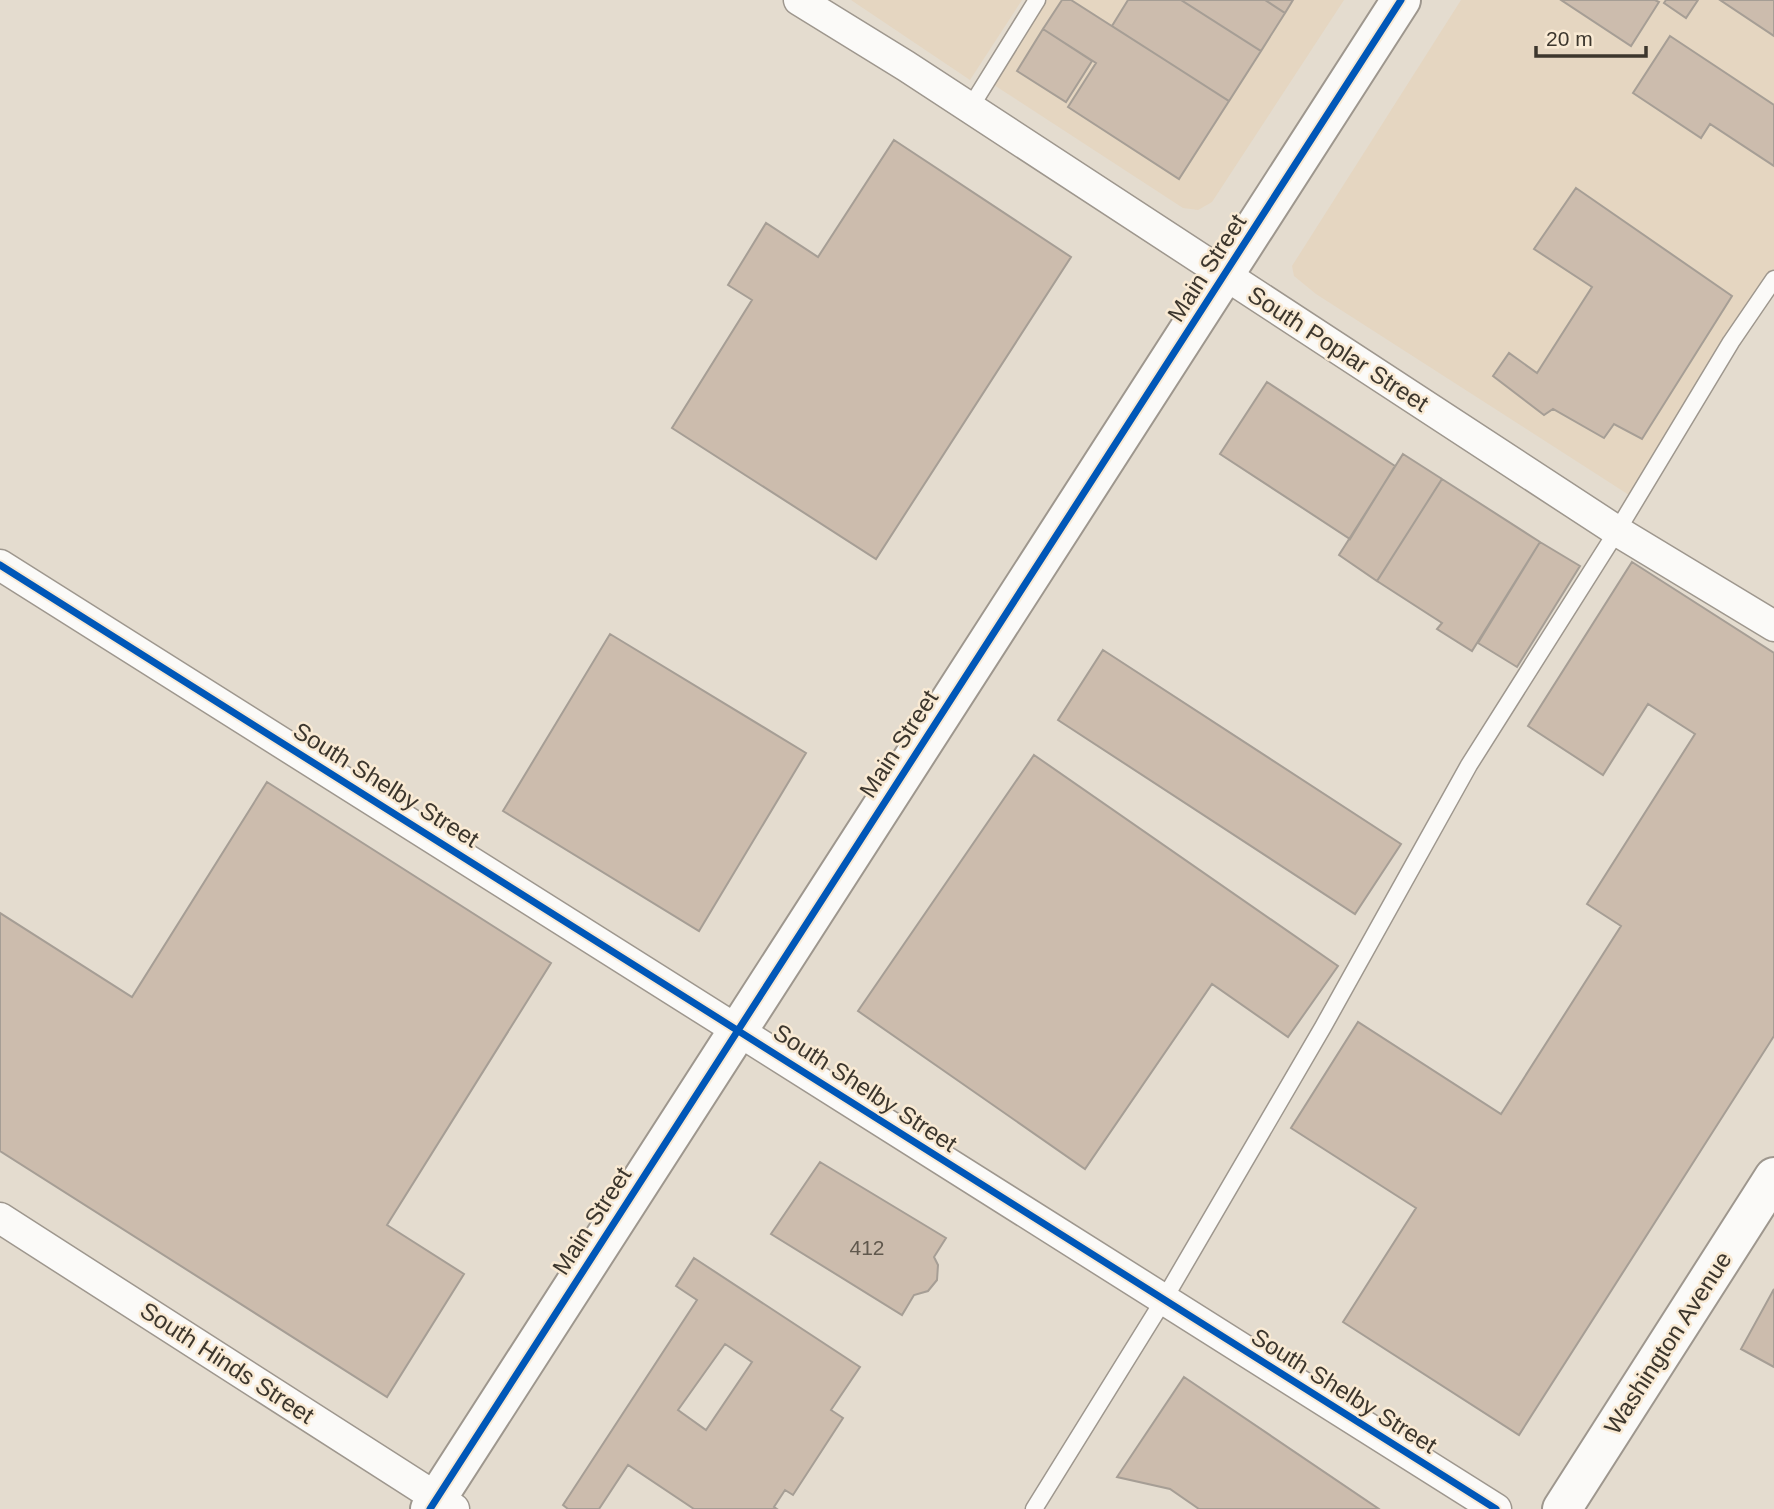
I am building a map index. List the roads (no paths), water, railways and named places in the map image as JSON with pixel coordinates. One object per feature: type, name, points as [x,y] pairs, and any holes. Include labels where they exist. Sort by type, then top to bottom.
[{"type":"street","name":"South Poplar Street","points":[[799,0],[970,108],[1617,531],[1774,626]]},
{"type":"street","name":"Main Street","points":[[440,1505],[738,1029],[1401,0]]},
{"type":"street","name":"South Shelby Street","points":[[0,565],[1496,1509]]},
{"type":"street","name":"Washington Avenue","points":[[1562,1509],[1774,1177]]},
{"type":"street","name":"South Hinds Street","points":[[0,1218],[440,1505]]},
{"type":"lane","points":[[970,108],[1037,0]]},
{"type":"lane","points":[[1034,1509],[1163,1301],[1323,1027],[1469,765],[1617,531],[1731,342],[1774,279]]}]
